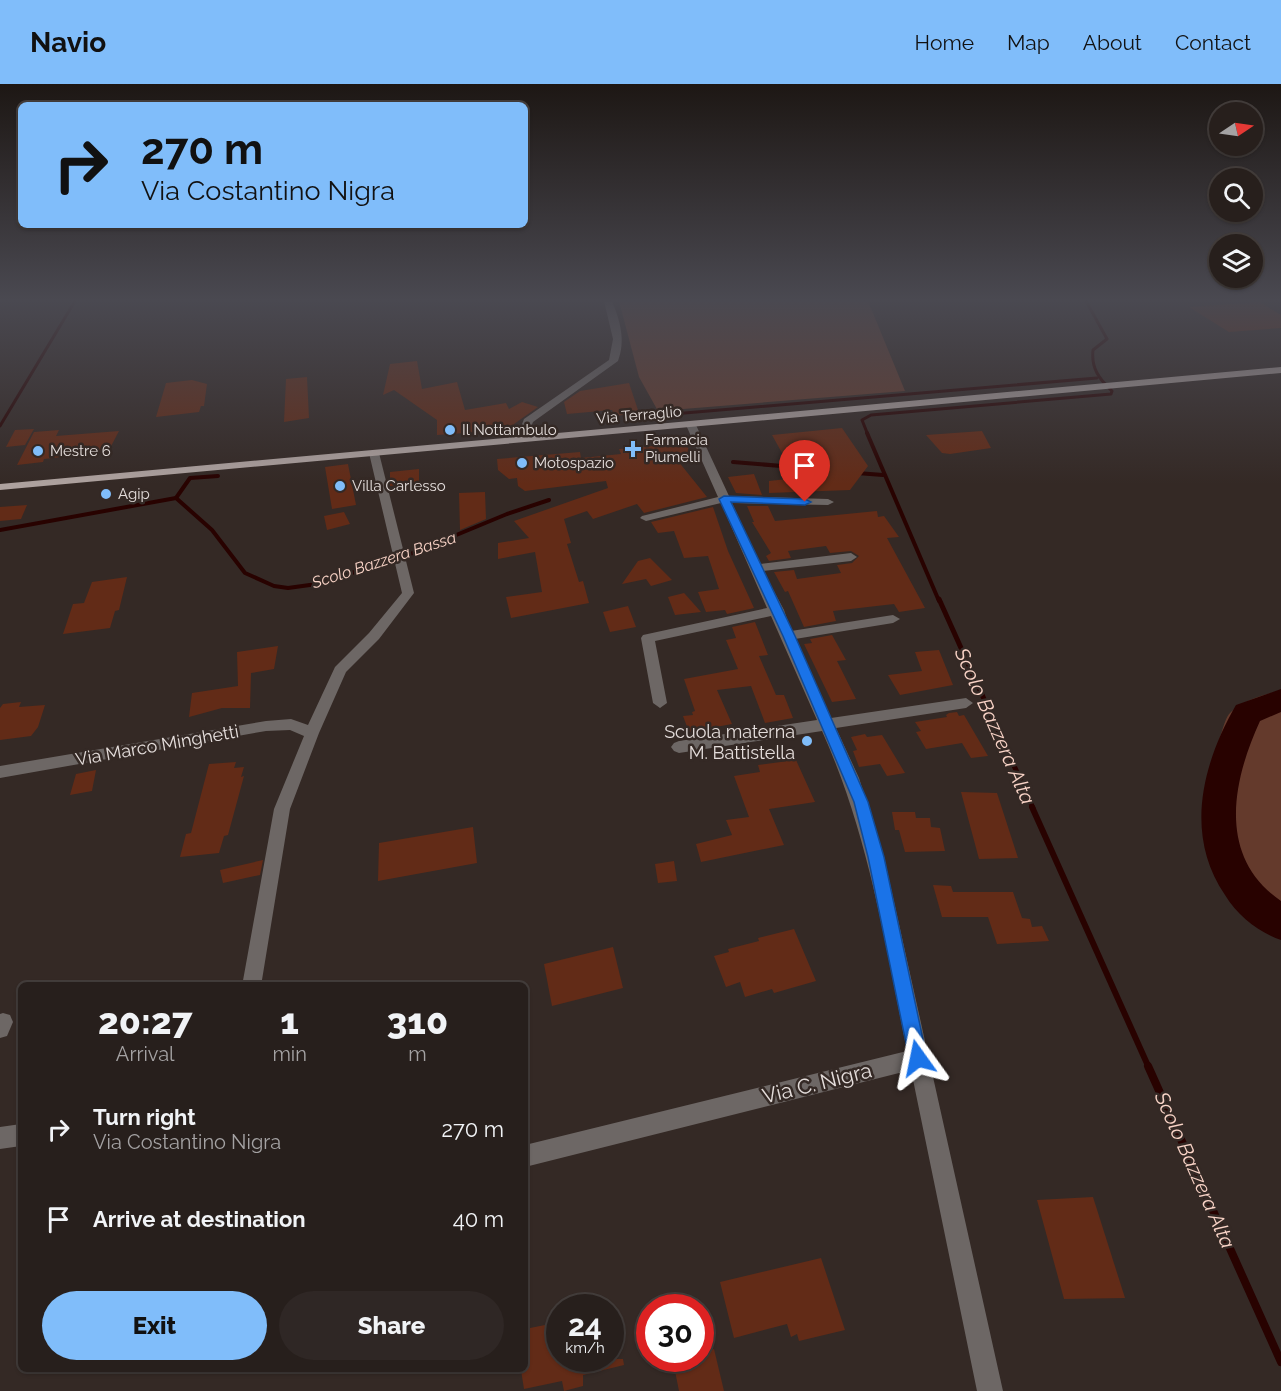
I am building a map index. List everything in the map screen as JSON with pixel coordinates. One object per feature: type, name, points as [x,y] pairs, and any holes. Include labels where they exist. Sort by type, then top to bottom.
[{"type":"main road","name":"Via Terraglio","points":[[0,487],[1281,370]]},
{"type":"street","points":[[525,440],[524,432],[528,421],[612,362]]},
{"type":"street","points":[[691,425],[789,636],[861,802],[876,857],[990,1391]]},
{"type":"street","points":[[252,982],[282,809],[312,733],[340,670],[374,636],[408,593],[374,453]]},
{"type":"street","points":[[646,518],[724,499],[828,502]]},
{"type":"street","points":[[757,568],[851,557]]},
{"type":"street","points":[[660,703],[648,638],[777,610]]},
{"type":"street","points":[[789,636],[893,619]]},
{"type":"street","points":[[679,747],[966,703]]},
{"type":"street","name":"Via Marco Minghetti","points":[[0,772],[267,726],[291,724],[312,733]]},
{"type":"street","name":"Via C. Nigra","points":[[528,1155],[918,1058]]},
{"type":"street","points":[[0,1138],[18,1135]]},
{"type":"shaded area","points":[[635,362],[893,362],[905,391],[658,411],[639,377]]},
{"type":"shaded area","points":[[1281,691],[1281,930],[1247,907],[1220,876],[1208,843],[1206,807],[1215,753],[1229,714],[1248,701]]},
{"type":"building","points":[[417,362],[422,389],[457,382],[465,410],[506,403],[509,409],[522,402],[538,407],[514,424],[515,427],[502,430],[498,426],[478,432],[437,435],[437,420],[394,390],[383,395],[390,364]]},
{"type":"building","points":[[307,377],[309,418],[284,422],[286,379]]},
{"type":"building","points":[[192,380],[207,384],[204,406],[201,406],[199,412],[156,417],[166,383]]},
{"type":"building","points":[[629,383],[639,413],[615,416],[612,410],[567,414],[564,402],[580,391]]},
{"type":"building","points":[[842,428],[868,466],[850,490],[769,493],[769,481],[796,478],[772,435]]},
{"type":"building","points":[[34,429],[25,445],[6,447],[15,430]]},
{"type":"building","points":[[59,430],[56,436],[119,431],[108,452],[44,459],[43,462],[17,465],[34,432]]},
{"type":"building","points":[[982,431],[991,448],[950,454],[942,453],[926,435]]},
{"type":"building","points":[[686,443],[693,460],[678,461],[707,497],[644,513],[637,504],[593,519],[587,511],[564,519],[571,543],[567,544],[579,582],[583,581],[589,603],[511,618],[506,597],[542,592],[535,552],[498,559],[498,543],[529,538],[514,521],[608,488],[606,481],[525,491],[518,486],[517,478],[509,479],[498,470],[497,459],[580,452],[581,458],[621,454],[619,449]]},
{"type":"building","name":"Villa Carlesso","points":[[348,464],[356,505],[332,509],[325,467]]},
{"type":"building","points":[[419,469],[419,483],[390,486],[390,472]]},
{"type":"building","points":[[754,474],[762,495],[736,493],[728,477]]},
{"type":"building","points":[[485,492],[486,519],[460,530],[459,493]]},
{"type":"building","points":[[27,505],[21,519],[0,521],[0,507]]},
{"type":"building","points":[[747,506],[768,506],[775,521],[877,511],[878,517],[884,516],[899,537],[887,538],[925,608],[899,612],[894,604],[833,611],[836,621],[804,627],[788,591],[785,592],[774,572],[794,570],[797,579],[841,573],[837,565],[852,563],[859,556],[851,551],[830,553],[826,546],[788,551],[791,558],[769,561],[766,556],[771,553],[752,522],[754,522]]},
{"type":"building","points":[[713,507],[728,551],[754,608],[727,614],[725,610],[706,612],[698,592],[719,589],[708,556],[684,558],[674,531],[658,533],[651,522]]},
{"type":"building","points":[[344,512],[350,524],[327,530],[324,516]]},
{"type":"building","points":[[650,558],[672,580],[651,586],[646,579],[622,584],[638,561]]},
{"type":"building","points":[[127,577],[119,610],[115,611],[110,628],[63,634],[73,604],[84,603],[92,582]]},
{"type":"building","points":[[684,593],[701,612],[675,615],[668,597]]},
{"type":"building","points":[[628,606],[636,627],[610,632],[603,612]]},
{"type":"building","points":[[755,622],[768,655],[759,656],[776,695],[784,695],[793,718],[765,723],[751,686],[717,690],[732,724],[689,732],[683,716],[693,715],[692,712],[695,711],[684,679],[738,669],[726,640],[736,638],[732,627]]},
{"type":"building","points":[[832,635],[846,660],[837,661],[856,699],[832,702],[804,644],[812,643],[810,639]]},
{"type":"building","points":[[278,646],[274,669],[251,673],[250,708],[222,708],[189,717],[192,693],[238,686],[237,652]]},
{"type":"building","points":[[939,650],[953,685],[900,695],[888,675],[922,671],[915,652]]},
{"type":"building","points":[[21,702],[19,707],[45,705],[38,727],[31,736],[0,740],[0,708],[3,704]]},
{"type":"building","points":[[957,712],[959,716],[964,715],[988,756],[971,758],[962,743],[926,749],[916,732],[921,731],[915,722],[947,717],[949,713]]},
{"type":"building","points":[[865,734],[867,737],[882,735],[905,773],[887,776],[880,764],[859,767],[853,751],[857,750],[851,737]]},
{"type":"building","points":[[796,760],[815,802],[769,809],[784,845],[701,862],[696,844],[732,835],[726,820],[749,817],[734,776],[760,772],[758,765]]},
{"type":"building","points":[[236,762],[234,768],[244,767],[241,777],[244,776],[228,835],[224,836],[219,853],[180,857],[186,834],[191,833],[209,764]]},
{"type":"building","points":[[96,770],[92,791],[70,795],[76,774]]},
{"type":"building","points":[[961,792],[997,793],[1018,858],[979,859]]},
{"type":"building","points":[[892,812],[915,812],[916,818],[930,818],[931,827],[940,828],[945,851],[905,852],[899,830],[895,830]]},
{"type":"building","points":[[473,827],[477,863],[378,881],[379,843]]},
{"type":"building","points":[[263,860],[260,875],[223,883],[220,870]]},
{"type":"building","points":[[674,861],[677,881],[658,883],[655,864]]},
{"type":"building","points":[[933,885],[951,886],[953,892],[1013,892],[1022,918],[1030,919],[1032,927],[1042,926],[1049,941],[997,944],[988,917],[942,917]]},
{"type":"building","points":[[794,929],[816,981],[774,993],[772,989],[745,997],[740,982],[726,987],[714,956],[729,952],[728,949],[759,941],[758,938]]},
{"type":"building","points":[[613,947],[623,988],[552,1006],[544,964]]},
{"type":"building","points":[[1093,1197],[1125,1298],[1064,1299],[1037,1200]]},
{"type":"building","points":[[821,1258],[845,1330],[799,1341],[797,1334],[791,1337],[787,1324],[734,1338],[720,1282]]},
{"type":"building","points":[[546,1325],[546,1372],[595,1372],[583,1375],[583,1386],[564,1391],[562,1381],[524,1389],[521,1372],[528,1372],[528,1328]]},
{"type":"building","points":[[714,1349],[724,1391],[679,1391],[675,1372],[714,1372]]},
{"type":"waterway","points":[[0,426],[38,362]]},
{"type":"waterway","name":"Scolo Bazzera Alta","points":[[868,435],[862,420],[871,415],[1111,394],[1112,391],[1097,373],[1093,362]]},
{"type":"waterway","points":[[661,415],[1097,378]]},
{"type":"waterway","name":"Scolo Bazzera Alta","points":[[867,433],[939,601]]},
{"type":"waterway","name":"Scolo Bazzera Bassa","points":[[733,462],[794,467]]},
{"type":"waterway","name":"Scolo Bazzera Bassa","points":[[857,473],[883,475]]},
{"type":"waterway","points":[[176,498],[190,478],[218,476]]},
{"type":"waterway","name":"Scolo Bazzera Bassa","points":[[0,530],[176,498]]},
{"type":"waterway","name":"Scolo Bazzera Bassa","points":[[176,498],[212,530],[245,573],[274,586],[288,588],[317,584],[408,555],[507,514],[549,500]]},
{"type":"waterway","name":"Scolo Bazzera Alta","points":[[939,599],[1033,808]]},
{"type":"waterway","points":[[1281,700],[1247,713],[1224,769],[1218,816],[1224,857],[1232,876],[1260,908],[1281,923]]},
{"type":"waterway","name":"Scolo Bazzera Alta","points":[[1032,807],[1149,1068]]},
{"type":"waterway","name":"Scolo Bazzera Alta","points":[[1148,1066],[1281,1362]]},
{"type":"place","name":"Il Nottambulo","points":[[450,430]]},
{"type":"place","name":"Farmacia Piumelli","points":[[633,449]]},
{"type":"place","name":"Mestre 6","points":[[38,451]]},
{"type":"place","name":"Motospazio","points":[[522,463]]},
{"type":"place","name":"Villa Carlesso","points":[[340,486]]},
{"type":"place","name":"Agip","points":[[106,494]]},
{"type":"place","name":"Scuola materna M. Battistella","points":[[807,741]]},
{"type":"route","points":[[805,502],[724,499],[789,636],[861,802],[876,857],[918,1058]]}]
